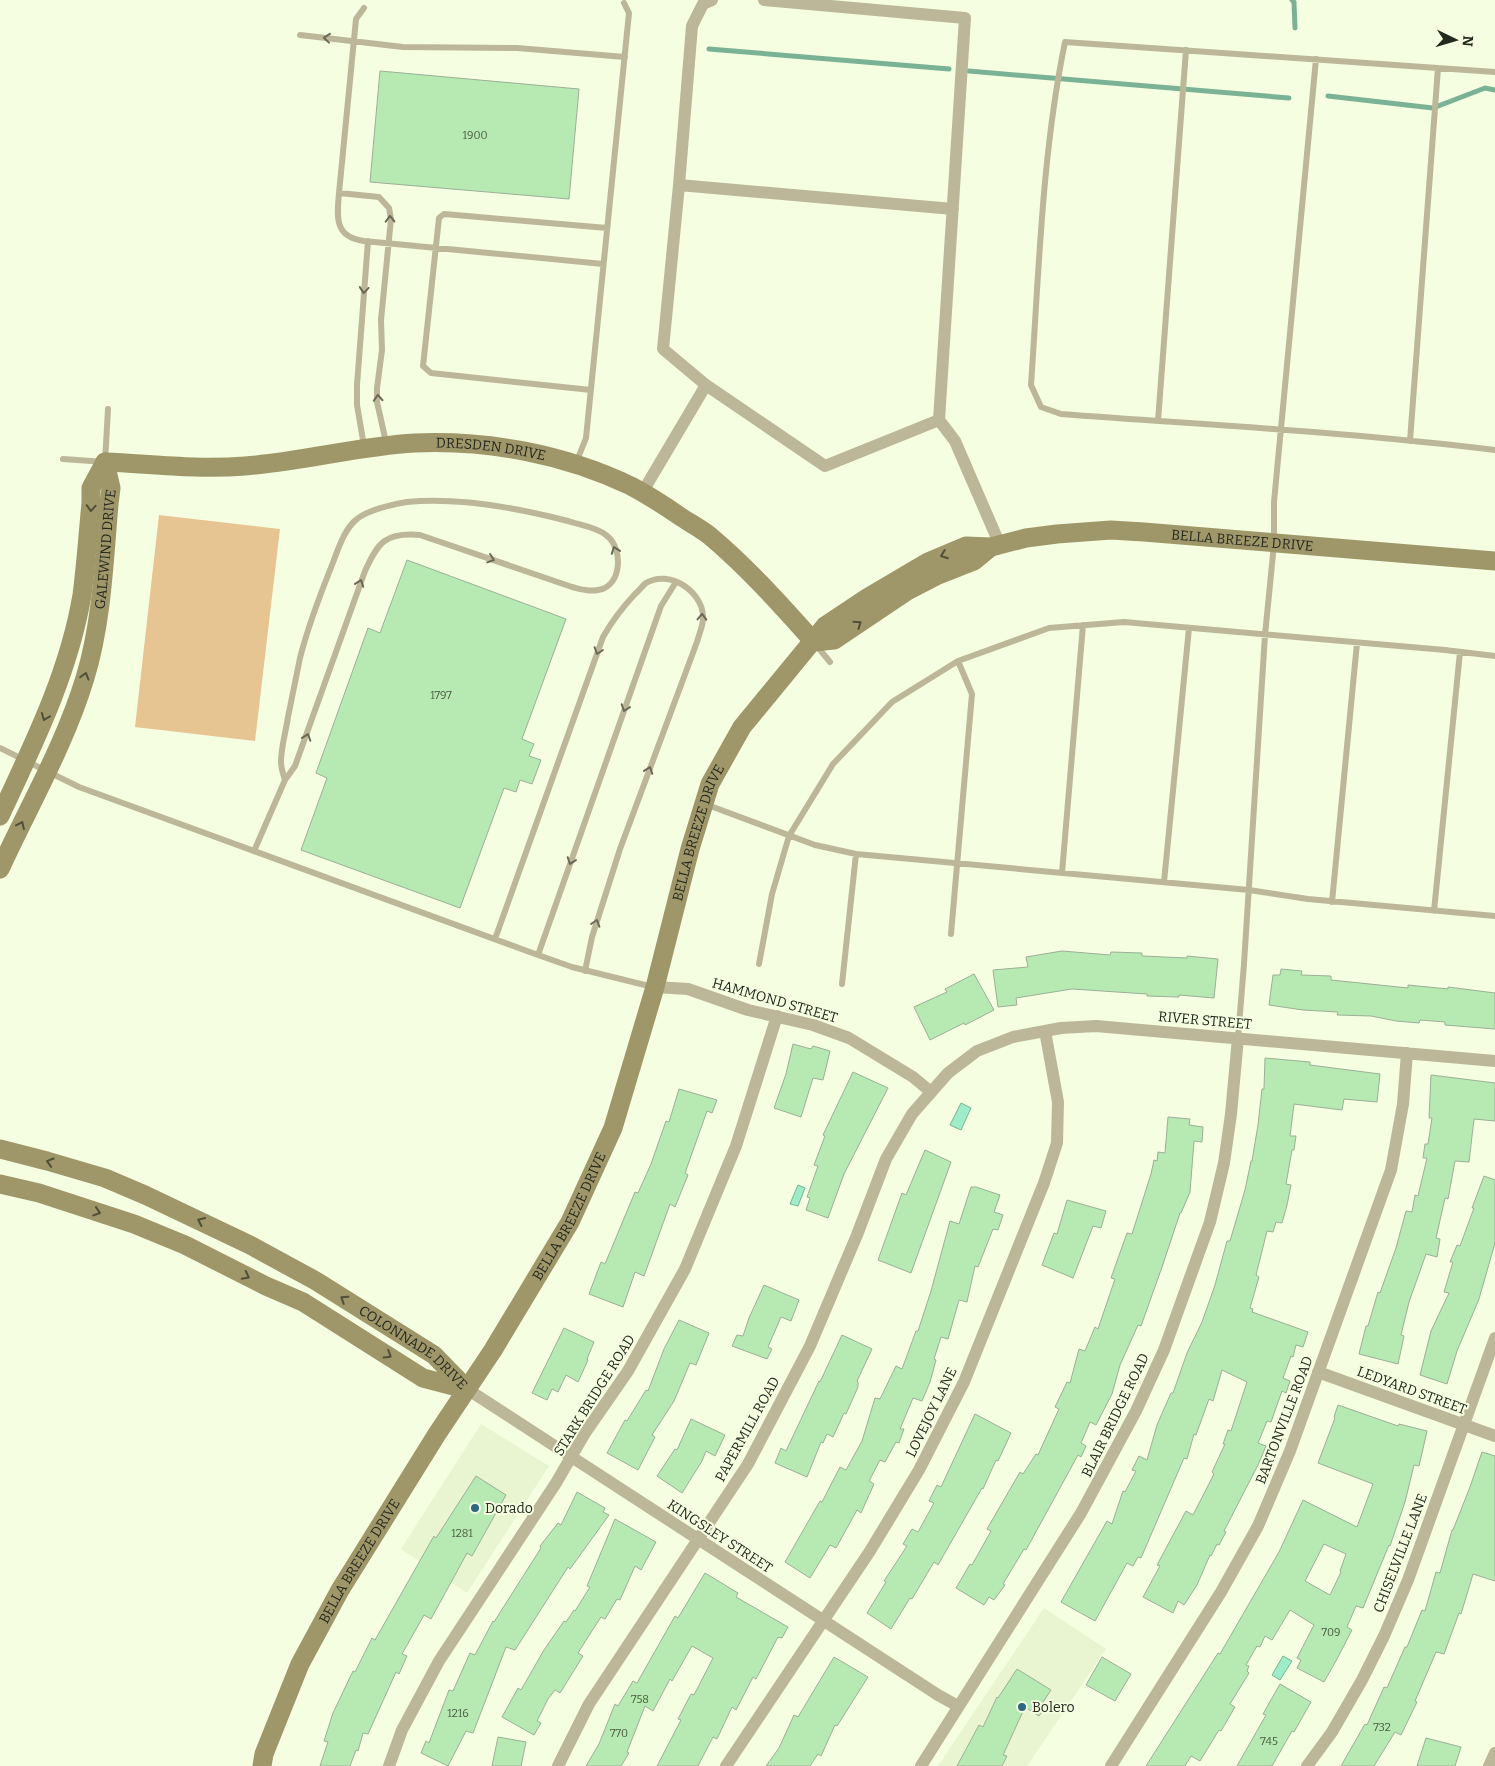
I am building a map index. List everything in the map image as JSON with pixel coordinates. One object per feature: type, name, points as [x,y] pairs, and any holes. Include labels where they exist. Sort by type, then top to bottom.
[{"type":"street","points":[[712,0],[703,4],[692,26],[663,349],[706,384],[825,466],[939,420]]},
{"type":"street","points":[[764,0],[965,18],[939,420],[955,441],[995,546]]},
{"type":"street","points":[[679,185],[952,209]]},
{"type":"street","points":[[642,493],[706,384]]},
{"type":"street","name":"DRESDEN DRIVE","points":[[105,462],[186,467],[244,466],[294,461],[387,446],[448,443],[480,444],[540,454],[575,465],[631,487],[709,536],[746,568],[814,642]]},
{"type":"street","name":"GALEWIND DRIVE","points":[[0,816],[27,761],[62,669],[82,596],[91,488],[105,462]]},
{"type":"street","name":"GALEWIND DRIVE","points":[[0,869],[48,771],[85,678],[97,632],[111,488],[105,462]]},
{"type":"street","name":"BELLA BREEZE DRIVE","points":[[262,1766],[264,1754],[300,1664],[336,1598],[497,1343],[570,1222],[613,1128],[655,987],[690,849],[710,784],[742,727],[814,642],[834,640],[908,591],[936,576],[974,561],[995,546],[1026,538],[1057,534],[1111,530],[1495,560]]},
{"type":"street","name":"HAMMOND STREET","points":[[655,987],[688,990],[748,1010],[813,1025],[849,1038],[914,1077],[931,1092]]},
{"type":"street","name":"STARK BRIDGE ROAD","points":[[389,1766],[402,1730],[439,1661],[572,1458],[585,1433],[628,1371],[685,1269],[736,1146],[778,1016]]},
{"type":"street","name":"RIVER STREET","points":[[931,1092],[948,1073],[977,1051],[1013,1037],[1061,1028],[1096,1026],[1495,1061]]},
{"type":"street","name":"LOVEJOY LANE","points":[[726,1766],[870,1551],[919,1470],[964,1382],[1044,1183],[1057,1143],[1058,1102],[1045,1031]]},
{"type":"street","name":"BLAIR BRIDGE ROAD","points":[[921,1766],[1082,1514],[1136,1411],[1164,1350],[1210,1222],[1224,1163],[1231,1114],[1238,1038]]},
{"type":"street","name":"BARTONVILLE ROAD","points":[[1111,1766],[1221,1592],[1258,1526],[1290,1450],[1391,1170],[1403,1104],[1407,1053]]},
{"type":"street","name":"PAPERMILL ROAD","points":[[558,1766],[589,1704],[748,1464],[810,1346],[857,1235],[886,1158],[912,1114],[931,1092]]},
{"type":"street","name":"COLONNADE DRIVE","points":[[0,1149],[105,1178],[250,1245],[316,1281],[434,1355],[467,1389]]},
{"type":"street","name":"COLONNADE DRIVE","points":[[0,1184],[38,1193],[109,1215],[185,1245],[266,1286],[303,1302],[423,1378],[467,1389]]},
{"type":"street","name":"CHISELVILLE LANE","points":[[1307,1766],[1337,1725],[1384,1636],[1408,1580],[1495,1338]]},
{"type":"street","name":"LEDYARD STREET","points":[[1318,1372],[1495,1436]]},
{"type":"street","name":"KINGSLEY STREET","points":[[467,1389],[938,1695],[958,1706]]},
{"type":"street","points":[[1490,1766],[1495,1753]]},
{"type":"lane","points":[[575,465],[586,438],[629,13],[624,2]]},
{"type":"lane","points":[[364,8],[356,19],[339,193],[338,221],[342,231],[349,238],[368,241],[603,264]]},
{"type":"lane","points":[[300,36],[403,47],[517,48],[625,57]]},
{"type":"lane","points":[[1495,72],[1065,42],[1055,92],[1043,212],[1031,385],[1041,407],[1061,414],[1282,429],[1410,440],[1495,450]]},
{"type":"lane","points":[[1158,421],[1186,50]]},
{"type":"lane","points":[[1238,1038],[1265,635],[1274,544],[1274,502],[1316,59]]},
{"type":"lane","points":[[1410,440],[1438,68]]},
{"type":"lane","points":[[339,193],[379,197],[390,208],[391,219],[381,320],[382,350],[377,395],[380,419],[387,446]]},
{"type":"lane","points":[[591,390],[431,373],[423,366],[439,218],[444,214],[607,228]]},
{"type":"lane","points":[[364,449],[357,405],[357,385],[368,241]]},
{"type":"lane","points":[[64,459],[105,462],[108,409]]},
{"type":"lane","points":[[254,851],[285,780],[295,766],[304,745],[364,571],[374,550],[381,543],[393,536],[420,534],[585,590],[598,590],[607,587],[614,578],[618,558],[614,545],[607,536],[590,527],[499,506],[448,502],[407,502],[383,508],[358,518],[348,528],[339,549],[316,607],[301,656],[282,747],[281,763],[285,780]]},
{"type":"lane","points":[[495,939],[603,637],[622,608],[646,584],[656,580],[686,585],[698,596],[704,618],[697,642],[620,849],[592,937],[585,971]]},
{"type":"lane","points":[[538,955],[661,606],[676,582]]},
{"type":"lane","points":[[759,964],[772,894],[789,836],[833,764],[892,702],[958,661],[1049,628],[1124,622],[1495,656]]},
{"type":"lane","points":[[1062,873],[1083,625]]},
{"type":"lane","points":[[1164,882],[1189,628]]},
{"type":"lane","points":[[814,642],[830,662]]},
{"type":"lane","points":[[1332,902],[1357,643]]},
{"type":"lane","points":[[1434,911],[1460,652]]},
{"type":"lane","points":[[951,934],[972,694],[958,661]]},
{"type":"lane","points":[[0,748],[79,786],[538,955],[585,971],[655,987]]},
{"type":"lane","points":[[704,803],[815,845],[856,854],[1249,890],[1332,902],[1495,916]]},
{"type":"lane","points":[[842,984],[856,854]]},
{"type":"shaded area","points":[[159,515],[280,529],[255,741],[135,727]]},
{"type":"shaded area","points":[[961,1103],[971,1108],[961,1130],[950,1125]]},
{"type":"shaded area","points":[[798,1185],[805,1188],[798,1206],[790,1204]]},
{"type":"shaded area","name":"Dorado","points":[[481,1424],[549,1466],[467,1593],[401,1549]]},
{"type":"shaded area","name":"Bolero","points":[[1044,1608],[1106,1649],[1027,1766],[938,1766]]},
{"type":"shaded area","points":[[1283,1656],[1292,1661],[1280,1680],[1272,1675]]},
{"type":"building","points":[[380,71],[579,89],[569,199],[370,182]]},
{"type":"building","points":[[407,560],[566,619],[522,739],[534,744],[529,756],[541,760],[532,784],[520,780],[516,792],[504,788],[460,908],[301,850],[327,778],[316,773],[368,628],[380,633]]},
{"type":"building","points":[[1062,951],[1110,955],[1111,952],[1142,953],[1142,956],[1187,958],[1187,956],[1218,959],[1214,998],[1179,995],[1179,997],[1147,996],[1147,994],[1072,989],[1016,998],[1017,1005],[998,1007],[993,970],[1028,967],[1026,957]]},
{"type":"building","points":[[1281,969],[1302,971],[1301,975],[1331,976],[1331,980],[1408,988],[1408,985],[1448,989],[1448,987],[1495,993],[1495,1029],[1445,1025],[1445,1022],[1420,1020],[1419,1023],[1371,1016],[1337,1015],[1338,1012],[1303,1010],[1269,1005],[1273,975],[1280,975]]},
{"type":"building","points":[[974,974],[994,1010],[930,1040],[914,1007],[947,992],[945,989]]},
{"type":"building","points":[[793,1044],[811,1049],[813,1046],[830,1051],[823,1080],[813,1078],[801,1117],[774,1108],[786,1074]]},
{"type":"building","points":[[1265,1058],[1310,1062],[1310,1065],[1380,1074],[1377,1102],[1344,1099],[1342,1110],[1294,1104],[1290,1136],[1296,1136],[1286,1184],[1291,1185],[1287,1205],[1282,1223],[1276,1222],[1273,1232],[1267,1231],[1256,1275],[1259,1277],[1250,1308],[1253,1309],[1252,1312],[1308,1332],[1303,1347],[1296,1345],[1293,1357],[1291,1356],[1283,1378],[1290,1381],[1286,1393],[1282,1391],[1271,1422],[1267,1421],[1258,1443],[1266,1446],[1258,1465],[1224,1531],[1226,1532],[1219,1545],[1217,1544],[1210,1555],[1197,1585],[1184,1605],[1178,1601],[1173,1613],[1143,1597],[1160,1566],[1157,1565],[1186,1511],[1193,1515],[1214,1474],[1212,1472],[1225,1444],[1223,1444],[1228,1430],[1231,1431],[1247,1382],[1222,1370],[1213,1401],[1209,1399],[1196,1435],[1194,1434],[1187,1459],[1184,1458],[1141,1558],[1138,1557],[1133,1566],[1127,1563],[1095,1621],[1061,1602],[1107,1521],[1112,1524],[1123,1491],[1125,1492],[1136,1471],[1132,1470],[1139,1456],[1147,1460],[1157,1425],[1171,1393],[1173,1393],[1187,1353],[1202,1322],[1215,1285],[1227,1241],[1230,1241],[1252,1161],[1262,1089],[1264,1089]]},
{"type":"building","points":[[853,1072],[888,1088],[844,1174],[828,1218],[806,1210],[810,1198],[807,1197],[818,1166],[814,1165],[825,1136],[823,1135]]},
{"type":"building","points":[[1431,1075],[1495,1083],[1495,1121],[1474,1119],[1469,1162],[1455,1161],[1448,1199],[1445,1198],[1436,1238],[1440,1239],[1437,1257],[1426,1254],[1409,1302],[1401,1335],[1404,1336],[1398,1364],[1359,1354],[1366,1326],[1368,1326],[1378,1292],[1380,1293],[1396,1248],[1406,1211],[1412,1212],[1415,1195],[1418,1196],[1427,1158],[1423,1158],[1425,1144],[1428,1144],[1432,1118],[1429,1118]]},
{"type":"building","points":[[679,1089],[717,1100],[712,1113],[707,1111],[685,1173],[688,1175],[675,1207],[670,1204],[644,1276],[635,1272],[623,1307],[589,1294],[601,1262],[605,1264],[635,1192],[638,1193],[651,1164],[666,1121],[669,1122]]},
{"type":"building","points":[[1168,1117],[1190,1119],[1189,1125],[1203,1127],[1202,1142],[1194,1141],[1190,1192],[1180,1213],[1141,1326],[1138,1325],[1120,1365],[1112,1394],[1096,1425],[1090,1422],[1081,1443],[1086,1446],[1081,1457],[1078,1455],[1026,1550],[1024,1549],[1003,1584],[1005,1585],[994,1600],[989,1597],[984,1605],[956,1588],[970,1564],[972,1565],[991,1531],[987,1529],[1020,1472],[1023,1474],[1036,1454],[1038,1455],[1059,1409],[1055,1407],[1067,1382],[1070,1383],[1079,1349],[1085,1351],[1095,1327],[1098,1329],[1115,1279],[1111,1278],[1127,1233],[1132,1234],[1154,1160],[1157,1161],[1158,1152],[1165,1153]]},
{"type":"building","points":[[925,1150],[951,1162],[911,1273],[878,1260],[902,1193],[906,1195]]},
{"type":"building","points":[[1484,1176],[1495,1180],[1495,1243],[1479,1299],[1457,1351],[1447,1384],[1420,1375],[1431,1331],[1449,1293],[1444,1292],[1453,1262],[1450,1262],[1457,1245],[1460,1246]]},
{"type":"building","points":[[971,1187],[1000,1195],[994,1212],[1003,1215],[998,1230],[993,1229],[978,1267],[975,1266],[967,1302],[959,1300],[948,1339],[941,1337],[934,1359],[936,1360],[930,1382],[922,1401],[913,1398],[900,1429],[904,1429],[899,1443],[896,1442],[885,1462],[880,1460],[869,1481],[874,1484],[861,1513],[857,1510],[836,1548],[830,1545],[810,1578],[785,1562],[820,1501],[822,1502],[840,1467],[846,1470],[862,1441],[875,1398],[880,1399],[896,1366],[902,1369],[916,1331],[918,1331],[931,1291],[950,1221],[959,1224]]},
{"type":"building","points":[[1067,1200],[1106,1211],[1101,1228],[1093,1226],[1073,1278],[1042,1265],[1054,1233],[1057,1234]]},
{"type":"building","points":[[764,1285],[799,1300],[791,1321],[781,1317],[768,1347],[772,1349],[767,1359],[732,1346],[737,1335],[743,1336]]},
{"type":"building","points":[[679,1320],[709,1333],[696,1365],[690,1363],[674,1401],[652,1435],[655,1437],[638,1470],[607,1453],[625,1420],[627,1421],[646,1390],[648,1391],[664,1349]]},
{"type":"building","points":[[564,1328],[594,1342],[578,1382],[566,1375],[558,1392],[552,1389],[547,1400],[532,1393]]},
{"type":"building","points":[[842,1335],[872,1349],[857,1381],[858,1387],[846,1414],[844,1413],[833,1437],[827,1434],[823,1443],[821,1442],[807,1477],[775,1463],[781,1448],[786,1451]]},
{"type":"building","points":[[1338,1405],[1398,1426],[1399,1424],[1427,1431],[1419,1466],[1414,1465],[1405,1502],[1390,1546],[1363,1608],[1356,1606],[1347,1627],[1352,1630],[1337,1659],[1324,1682],[1297,1668],[1301,1660],[1297,1658],[1314,1625],[1290,1610],[1272,1640],[1265,1636],[1260,1647],[1257,1646],[1246,1665],[1249,1666],[1247,1671],[1249,1673],[1230,1704],[1235,1707],[1200,1761],[1191,1756],[1185,1766],[1146,1766],[1218,1653],[1220,1654],[1279,1552],[1303,1500],[1357,1527],[1373,1484],[1318,1463]],"holes":[[[1324,1544],[1346,1554],[1341,1572],[1330,1595],[1305,1581]]]},
{"type":"building","points":[[975,1414],[1011,1433],[983,1489],[938,1565],[934,1562],[891,1629],[867,1613],[886,1582],[884,1581],[907,1546],[903,1544],[912,1529],[918,1532],[934,1503],[929,1501],[937,1485],[941,1487]]},
{"type":"building","points":[[691,1419],[725,1435],[715,1456],[706,1451],[682,1493],[657,1476],[675,1449],[677,1450]]},
{"type":"building","points":[[1482,1452],[1495,1456],[1495,1581],[1473,1574],[1461,1614],[1459,1613],[1444,1654],[1436,1652],[1415,1701],[1417,1702],[1401,1735],[1395,1732],[1374,1766],[1341,1766],[1365,1724],[1367,1725],[1384,1687],[1387,1688],[1405,1647],[1407,1647],[1422,1610],[1425,1611],[1436,1572],[1440,1573],[1452,1530]]},
{"type":"building","points":[[476,1476],[506,1495],[472,1556],[467,1553],[431,1619],[424,1615],[402,1654],[407,1656],[399,1674],[396,1672],[368,1734],[363,1733],[358,1751],[356,1750],[350,1766],[320,1766],[328,1742],[324,1741],[333,1713],[353,1671],[355,1672],[372,1638],[375,1640],[434,1536],[436,1538]]},
{"type":"building","points":[[577,1492],[605,1508],[603,1512],[609,1515],[570,1569],[568,1567],[515,1650],[506,1647],[473,1733],[466,1731],[448,1766],[421,1753],[426,1741],[429,1743],[449,1690],[453,1691],[470,1653],[475,1655],[493,1621],[541,1548],[540,1546],[558,1523],[561,1525]]},
{"type":"building","points":[[615,1519],[656,1542],[641,1570],[635,1566],[620,1600],[617,1599],[605,1619],[601,1617],[588,1637],[578,1653],[583,1656],[560,1693],[555,1690],[548,1699],[537,1721],[541,1723],[534,1735],[502,1717],[518,1688],[521,1690],[544,1650],[564,1621],[566,1622],[575,1611],[590,1587],[587,1586]]},
{"type":"building","points":[[705,1573],[738,1593],[736,1597],[788,1627],[782,1638],[778,1637],[756,1679],[753,1677],[736,1710],[732,1707],[717,1739],[713,1737],[698,1766],[657,1766],[681,1720],[678,1719],[691,1694],[694,1695],[713,1658],[692,1646],[672,1681],[670,1679],[653,1711],[645,1706],[627,1752],[629,1753],[621,1766],[586,1766],[599,1744],[615,1704],[618,1706],[633,1681],[637,1683],[675,1616],[678,1618]]},
{"type":"building","points":[[834,1657],[868,1677],[837,1726],[835,1725],[821,1756],[818,1754],[810,1766],[766,1766],[779,1748],[794,1715],[798,1717]]},
{"type":"building","points":[[1102,1657],[1131,1674],[1115,1701],[1086,1685]]},
{"type":"building","points":[[1017,1669],[1051,1690],[1043,1702],[1046,1705],[1039,1716],[1025,1707],[1003,1755],[1007,1756],[1002,1766],[957,1766],[979,1725],[983,1727],[997,1697]]},
{"type":"building","points":[[1280,1684],[1311,1702],[1272,1766],[1237,1766],[1266,1715],[1263,1714]]},
{"type":"building","points":[[498,1737],[526,1742],[521,1766],[492,1766]]},
{"type":"building","points":[[1426,1738],[1461,1747],[1455,1766],[1417,1766]]},
{"type":"waterway","points":[[1292,0],[1294,2],[1295,28]]},
{"type":"waterway","points":[[709,49],[949,69]]},
{"type":"waterway","points":[[969,71],[1289,98]]},
{"type":"waterway","points":[[1328,96],[1433,108],[1485,88],[1495,90]]},
{"type":"place","name":"Dorado","points":[[475,1508]]},
{"type":"place","name":"Bolero","points":[[1022,1707]]}]
